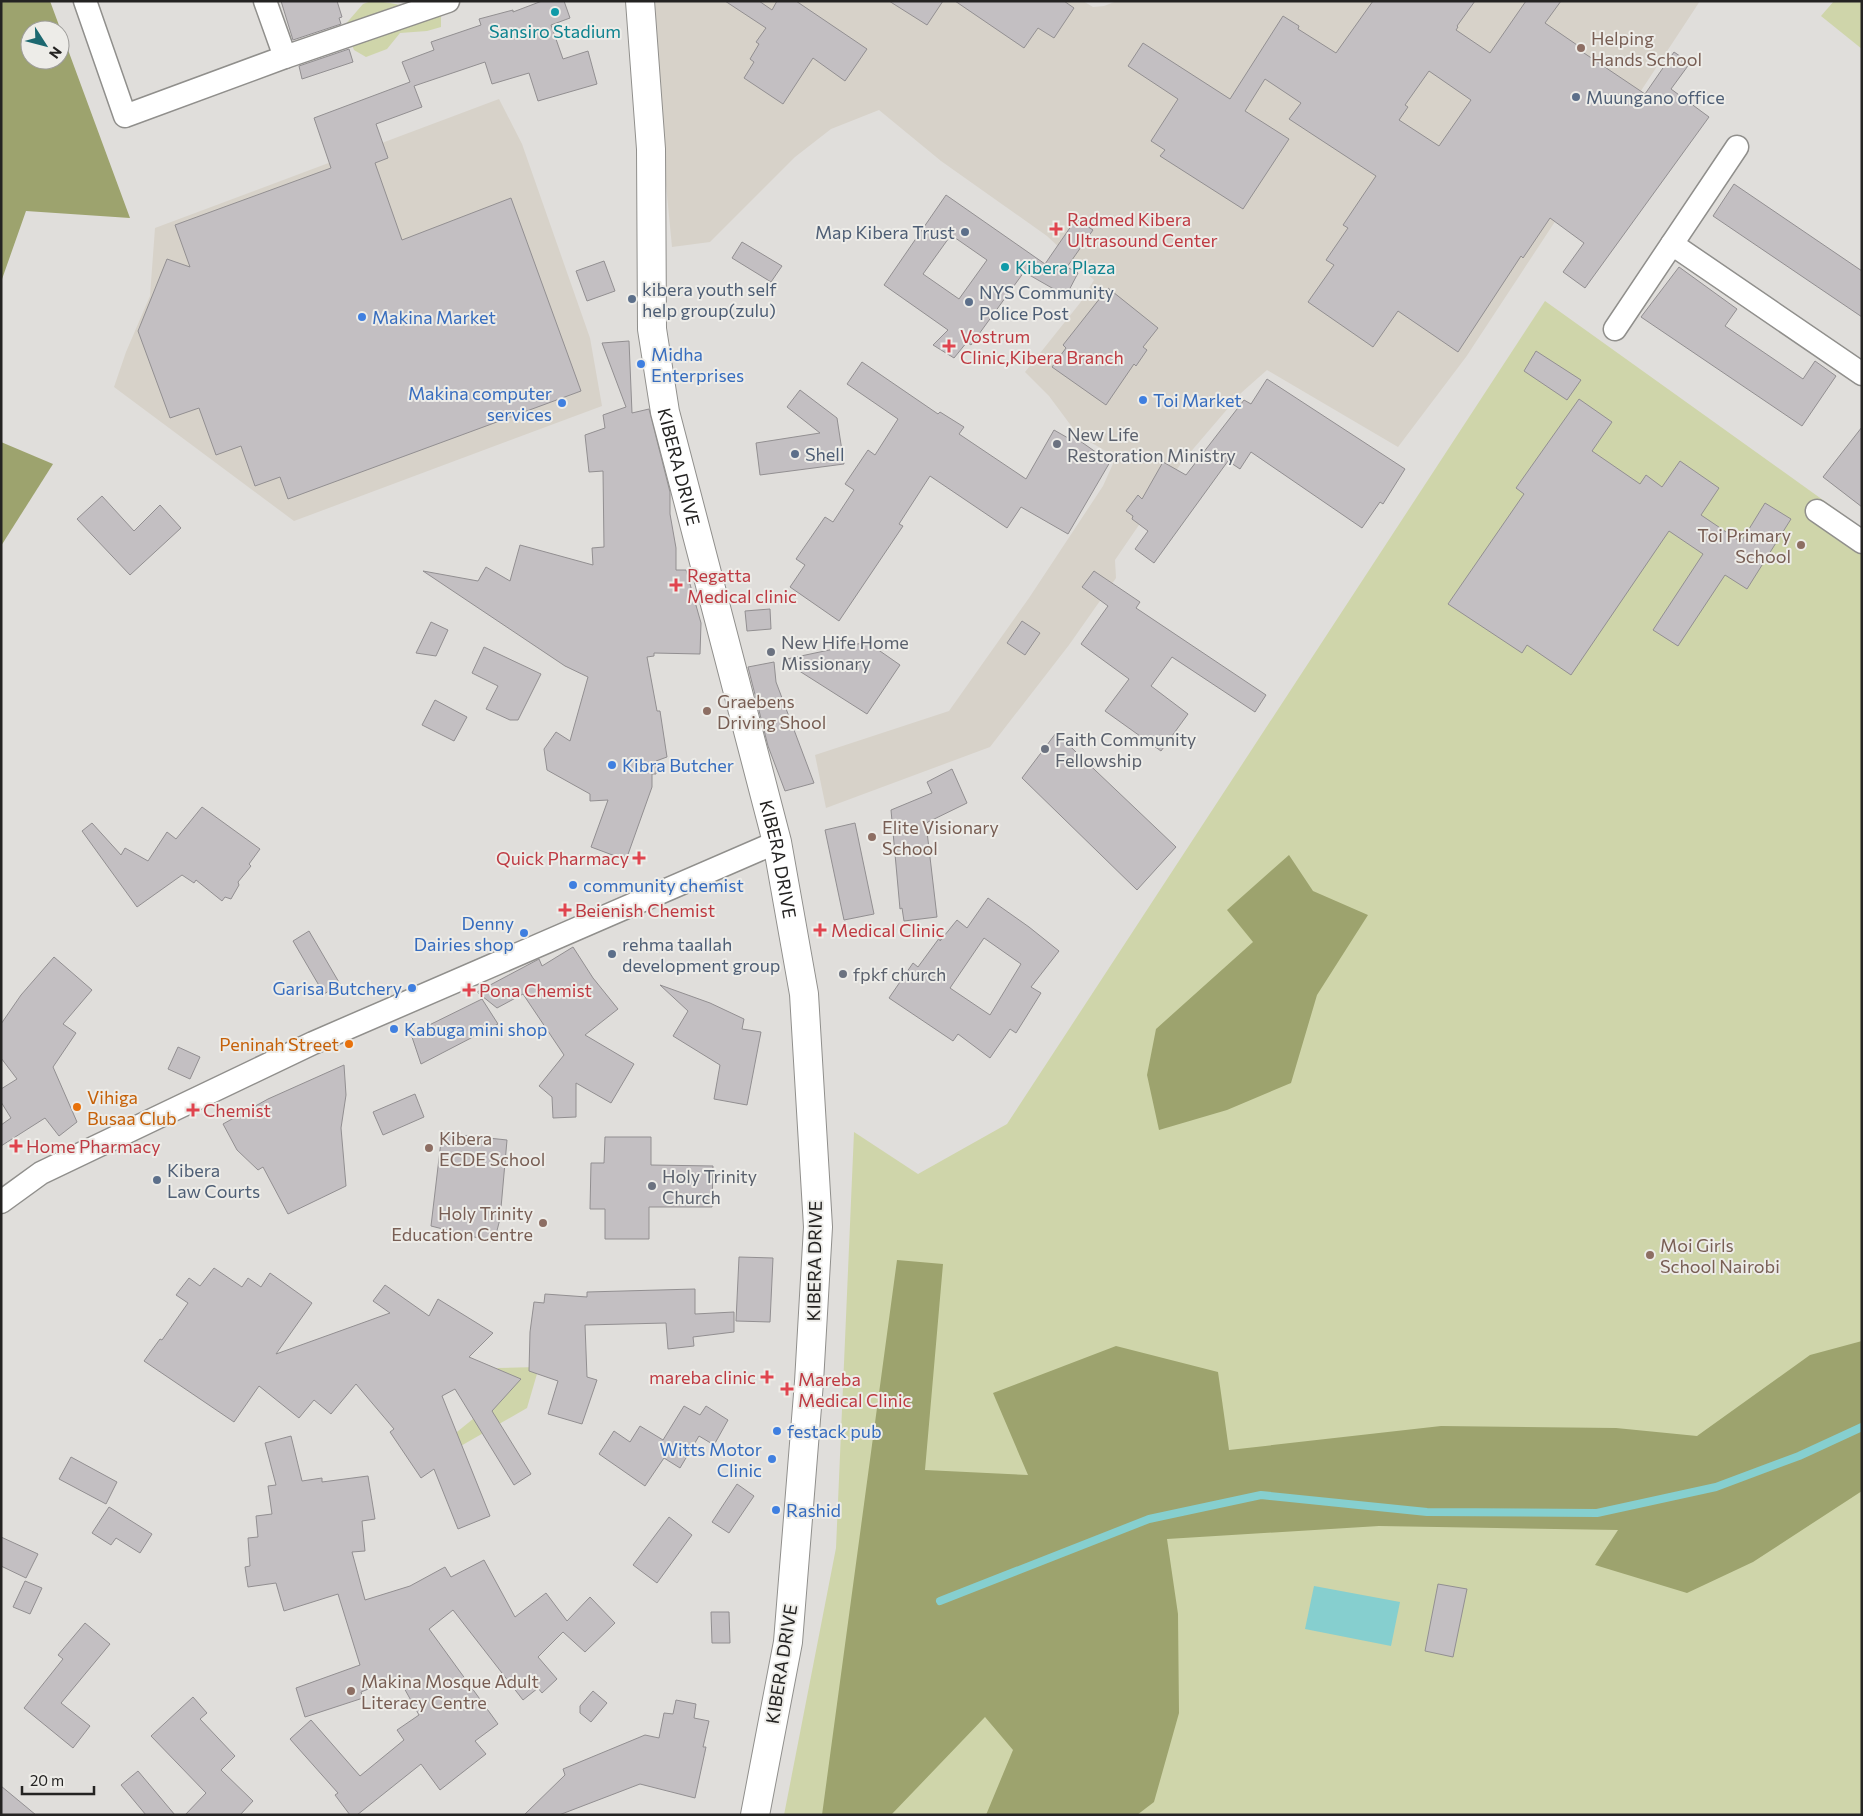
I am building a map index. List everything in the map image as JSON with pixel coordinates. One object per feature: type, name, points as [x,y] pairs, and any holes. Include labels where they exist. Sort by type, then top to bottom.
[{"type":"street","points":[[85,1],[124,116],[285,57],[448,1]]},
{"type":"street","points":[[265,1],[285,57]]},
{"type":"street","name":"KIBERA DRIVE","points":[[640,1],[651,149],[652,329],[665,412],[777,842],[804,994],[818,1227],[808,1402],[790,1626],[755,1815]]},
{"type":"street","points":[[1615,329],[1737,146]]},
{"type":"street","points":[[1672,244],[1862,374]]},
{"type":"street","points":[[1816,511],[1862,542]]},
{"type":"street","points":[[1,1202],[41,1173],[312,1043],[777,842]]},
{"type":"shaded area","name":"Toi Market","points":[[655,1],[1083,1],[1093,7],[1104,6],[1117,1],[1700,1],[1466,357],[1398,447],[1267,370],[1241,393],[1182,462],[1115,560],[1116,578],[1069,645],[990,747],[826,808],[815,755],[949,711],[1029,598],[1103,486],[1116,457],[1078,435],[1049,396],[1025,372],[1080,303],[1094,280],[1047,236],[941,161],[879,110],[831,129],[795,157],[710,242],[672,247],[664,164]]},
{"type":"shaded area","name":"Makina Market","points":[[499,99],[522,144],[590,338],[602,406],[294,521],[114,387],[126,352],[150,296],[155,228]]},
{"type":"green space","points":[[1,1],[50,1],[57,20],[20,20],[20,70],[70,70],[70,55],[130,218],[26,211],[1,282]]},
{"type":"green space","points":[[371,1],[398,4],[441,15],[441,27],[427,31],[400,33],[387,49],[366,57],[354,50],[344,26],[363,4]]},
{"type":"green space","points":[[1834,1],[1862,1],[1862,49],[1821,16]]},
{"type":"green space","points":[[1545,301],[1862,528],[1862,1815],[784,1815],[836,1548],[854,1132],[918,1174],[1007,1124]]},
{"type":"green space","points":[[1,442],[53,464],[1,546]]},
{"type":"green space","points":[[1289,855],[1313,891],[1368,915],[1317,995],[1291,1083],[1227,1110],[1159,1130],[1147,1075],[1156,1029],[1253,942],[1227,910]]},
{"type":"green space","points":[[897,1260],[943,1264],[925,1470],[1028,1475],[993,1393],[1116,1346],[1218,1372],[1229,1450],[1441,1426],[1616,1428],[1697,1436],[1810,1355],[1862,1341],[1862,1491],[1753,1562],[1687,1593],[1595,1565],[1618,1530],[1379,1526],[1167,1539],[1178,1614],[1179,1713],[1154,1802],[1137,1815],[986,1815],[1013,1750],[985,1717],[891,1815],[822,1815]]},
{"type":"green space","points":[[539,1367],[527,1408],[459,1447],[452,1436],[484,1410],[473,1395],[498,1368]]},
{"type":"water","points":[[1314,1586],[1400,1602],[1391,1646],[1305,1629]]},
{"type":"building","points":[[281,1],[337,1],[342,17],[339,18],[341,24],[293,40]]},
{"type":"building","name":"Makina Market","points":[[542,1],[564,1],[570,18],[551,25],[563,59],[588,51],[597,84],[538,101],[529,73],[492,84],[485,62],[414,86],[422,107],[376,124],[388,158],[375,163],[402,240],[511,198],[581,391],[288,499],[280,477],[255,486],[241,446],[216,455],[199,408],[170,418],[138,331],[167,259],[190,267],[175,225],[331,168],[314,118],[410,82],[402,62],[434,50],[431,42],[481,25],[479,19],[513,10],[513,12]]},
{"type":"building","points":[[725,1],[759,1],[772,10],[777,1],[796,1],[867,49],[845,81],[813,58],[783,104],[744,78],[754,62],[750,59],[759,44],[756,42],[766,28]]},
{"type":"building","points":[[889,1],[943,1],[927,25]]},
{"type":"building","points":[[955,1],[1064,1],[1074,8],[1054,38],[1038,28],[1024,48]]},
{"type":"building","points":[[1373,1],[1475,1],[1456,30],[1490,53],[1526,1],[1561,1],[1545,23],[1580,47],[1578,49],[1645,94],[1674,52],[1690,63],[1671,89],[1709,117],[1585,288],[1563,272],[1584,243],[1550,218],[1523,258],[1521,256],[1458,352],[1398,311],[1373,347],[1308,302],[1334,265],[1326,260],[1348,228],[1343,225],[1376,176],[1289,119],[1301,103],[1265,79],[1245,111],[1289,139],[1243,209],[1160,156],[1165,150],[1151,141],[1178,99],[1128,66],[1143,43],[1230,99],[1283,16],[1299,26],[1298,29],[1336,53]],"holes":[[[1429,71],[1471,100],[1439,146],[1399,120],[1408,107],[1405,105]]]},
{"type":"building","points":[[349,49],[353,62],[302,79],[299,66]]},
{"type":"building","points":[[1734,184],[1862,271],[1862,317],[1713,216]]},
{"type":"building","name":"Kibera Plaza","points":[[946,195],[1045,264],[1076,219],[1093,230],[1067,267],[1078,273],[1066,296],[1024,272],[971,345],[967,342],[954,358],[933,345],[948,330],[884,285]],"holes":[[[951,235],[987,260],[959,299],[923,274]]]},
{"type":"building","points":[[742,242],[782,266],[771,282],[732,258]]},
{"type":"building","points":[[604,261],[615,291],[587,301],[576,271]]},
{"type":"building","points":[[1679,267],[1737,309],[1725,326],[1803,379],[1815,361],[1836,376],[1802,426],[1641,317]]},
{"type":"building","points":[[1108,288],[1158,328],[1143,347],[1147,350],[1136,366],[1134,364],[1106,405],[1052,367],[1066,348],[1063,345]]},
{"type":"building","points":[[629,341],[632,413],[649,409],[670,492],[670,514],[676,548],[676,570],[686,570],[701,623],[700,654],[654,653],[654,656],[647,657],[657,711],[660,711],[667,757],[656,761],[656,774],[652,774],[652,787],[626,860],[591,847],[608,800],[590,801],[590,794],[547,770],[544,749],[556,732],[570,741],[588,677],[565,666],[423,571],[478,581],[486,567],[510,581],[520,545],[593,565],[592,548],[604,547],[603,471],[589,472],[585,435],[605,428],[603,415],[626,407],[602,343]]},
{"type":"building","points":[[1536,351],[1581,380],[1567,400],[1524,371]]},
{"type":"building","points":[[862,362],[938,414],[940,412],[964,427],[959,434],[1026,479],[1054,430],[1068,438],[1070,434],[1110,462],[1068,534],[1021,507],[1007,528],[930,476],[899,524],[903,526],[839,621],[790,587],[805,565],[796,559],[825,517],[833,522],[854,490],[845,484],[868,450],[875,455],[898,419],[847,384]]},
{"type":"building","points":[[1267,379],[1405,469],[1383,504],[1380,502],[1362,528],[1251,452],[1240,469],[1228,461],[1154,563],[1135,549],[1148,531],[1132,519],[1133,516],[1126,511],[1138,495],[1142,499],[1163,462],[1186,475],[1244,400],[1251,404]]},
{"type":"building","points":[[800,390],[837,418],[844,464],[760,475],[756,443],[820,433],[787,407]]},
{"type":"building","points":[[1579,399],[1612,422],[1592,451],[1640,484],[1646,475],[1662,487],[1680,461],[1719,488],[1701,515],[1741,542],[1765,503],[1791,519],[1747,589],[1725,575],[1678,646],[1653,630],[1703,554],[1669,531],[1571,675],[1527,645],[1522,653],[1448,604],[1524,494],[1516,488]]},
{"type":"building","points":[[1862,427],[1862,507],[1823,477]]},
{"type":"building","points":[[102,496],[134,531],[160,505],[181,528],[130,575],[77,519]]},
{"type":"building","points":[[1094,571],[1140,602],[1136,608],[1266,695],[1255,712],[1172,657],[1151,686],[1188,714],[1161,751],[1105,711],[1129,679],[1081,644],[1108,606],[1082,587]]},
{"type":"building","points":[[770,609],[771,629],[747,631],[745,611]]},
{"type":"building","points":[[1022,621],[1040,633],[1025,655],[1007,643]]},
{"type":"building","points":[[431,622],[448,630],[436,656],[416,653]]},
{"type":"building","points":[[867,642],[900,665],[867,714],[782,660]]},
{"type":"building","points":[[484,647],[541,674],[518,720],[510,720],[486,709],[498,686],[472,673]]},
{"type":"building","points":[[774,662],[776,682],[814,783],[785,791],[768,746],[748,667]]},
{"type":"building","points":[[435,700],[467,717],[454,741],[422,725]]},
{"type":"building","points":[[1056,733],[1176,847],[1137,890],[1022,778]]},
{"type":"building","points":[[952,769],[967,803],[926,823],[937,917],[904,921],[902,908],[900,909],[891,810],[932,793],[927,782]]},
{"type":"building","points":[[202,807],[260,849],[249,864],[251,866],[238,882],[239,885],[231,899],[225,897],[222,901],[196,880],[194,883],[182,875],[137,907],[82,831],[92,823],[121,855],[125,848],[148,861],[167,832],[176,839]]},
{"type":"building","points":[[855,823],[874,914],[844,920],[825,830]]},
{"type":"building","points":[[988,898],[1059,951],[1031,987],[1041,993],[1016,1033],[1010,1029],[990,1058],[958,1034],[953,1041],[889,998],[913,963],[918,967],[940,937],[940,941],[957,920],[967,928]],"holes":[[[984,938],[1021,964],[990,1015],[950,988]]]},
{"type":"building","points":[[309,931],[340,984],[324,994],[293,941]]},
{"type":"building","points":[[573,947],[593,978],[618,1009],[585,1035],[634,1064],[611,1103],[576,1083],[576,1117],[553,1118],[552,1097],[539,1086],[564,1055],[523,994],[497,1008],[477,992],[539,959],[542,966]]},
{"type":"building","points":[[54,957],[92,990],[63,1024],[76,1033],[53,1067],[77,1122],[59,1136],[45,1118],[1,1146],[1,1125],[11,1118],[1,1102],[1,1089],[17,1079],[1,1058],[1,1024],[21,995]]},
{"type":"building","points":[[660,985],[710,1003],[744,1019],[742,1029],[761,1032],[747,1105],[714,1099],[720,1065],[673,1036],[688,1011]]},
{"type":"building","points":[[482,999],[498,1024],[421,1064],[411,1034]]},
{"type":"building","points":[[178,1047],[200,1057],[190,1079],[168,1069]]},
{"type":"building","points":[[344,1065],[346,1095],[341,1128],[346,1186],[288,1214],[263,1167],[258,1170],[237,1150],[223,1124],[268,1099]]},
{"type":"building","points":[[415,1094],[424,1117],[383,1135],[373,1112]]},
{"type":"building","points":[[442,1133],[507,1140],[500,1219],[494,1242],[431,1226]]},
{"type":"building","name":"Holy Trinity Church","points":[[605,1137],[651,1137],[651,1165],[713,1166],[712,1207],[649,1207],[649,1239],[605,1239],[605,1209],[590,1209],[591,1163],[604,1163]]},
{"type":"building","points":[[739,1257],[773,1258],[770,1322],[736,1321]]},
{"type":"building","points":[[214,1268],[242,1287],[248,1278],[261,1287],[270,1273],[312,1303],[276,1354],[390,1313],[373,1301],[385,1285],[429,1316],[438,1299],[493,1333],[469,1357],[521,1379],[492,1411],[531,1474],[514,1485],[455,1389],[442,1396],[490,1516],[458,1529],[434,1469],[421,1478],[390,1432],[394,1429],[356,1384],[331,1414],[314,1400],[299,1418],[259,1386],[234,1422],[144,1361],[160,1339],[162,1340],[188,1303],[176,1295],[189,1278],[200,1286]]},
{"type":"building","points":[[695,1289],[695,1314],[734,1312],[734,1332],[693,1337],[694,1346],[668,1349],[666,1323],[585,1325],[587,1377],[597,1380],[582,1424],[548,1414],[558,1381],[529,1371],[530,1332],[534,1302],[544,1303],[545,1294],[587,1297],[587,1292]]},
{"type":"building","points":[[684,1406],[700,1415],[706,1406],[728,1420],[714,1445],[699,1436],[680,1468],[664,1458],[645,1486],[599,1454],[614,1431],[630,1442],[640,1426],[663,1440]]},
{"type":"building","points":[[291,1436],[302,1481],[322,1478],[322,1482],[368,1476],[375,1519],[362,1521],[365,1551],[352,1552],[365,1600],[410,1586],[445,1567],[451,1577],[484,1560],[515,1617],[546,1593],[567,1621],[590,1597],[615,1623],[585,1652],[563,1632],[538,1657],[557,1679],[542,1693],[538,1688],[523,1700],[453,1610],[429,1629],[498,1724],[475,1741],[486,1754],[440,1790],[421,1764],[357,1815],[350,1815],[335,1795],[338,1793],[290,1739],[311,1720],[360,1776],[404,1740],[397,1730],[419,1715],[398,1677],[361,1692],[363,1698],[305,1717],[296,1688],[360,1665],[338,1594],[284,1611],[276,1583],[248,1587],[245,1567],[250,1566],[248,1538],[258,1537],[256,1516],[272,1514],[268,1486],[276,1485],[265,1443]]},
{"type":"building","points":[[71,1457],[117,1482],[106,1504],[59,1479]]},
{"type":"building","points":[[737,1484],[754,1496],[729,1533],[712,1522]]},
{"type":"building","points":[[109,1507],[152,1534],[140,1553],[116,1538],[111,1545],[92,1533]]},
{"type":"building","points":[[669,1517],[692,1535],[657,1583],[633,1565]]},
{"type":"building","points":[[1,1537],[38,1554],[26,1578],[1,1566]]},
{"type":"building","points":[[25,1581],[42,1588],[30,1614],[13,1607]]},
{"type":"building","points":[[1438,1584],[1467,1589],[1453,1657],[1425,1651]]},
{"type":"building","points":[[711,1612],[729,1612],[730,1643],[712,1643]]},
{"type":"building","points":[[85,1623],[110,1644],[61,1703],[90,1726],[73,1748],[24,1708],[63,1659],[58,1655]]},
{"type":"building","points":[[593,1691],[607,1703],[591,1722],[580,1713],[580,1706]]},
{"type":"building","points":[[193,1697],[207,1713],[200,1719],[235,1756],[221,1770],[253,1801],[240,1815],[185,1815],[206,1793],[151,1736]]},
{"type":"building","points":[[676,1700],[696,1704],[694,1718],[709,1721],[703,1747],[706,1747],[695,1798],[640,1784],[559,1815],[524,1815],[565,1775],[563,1769],[645,1735],[659,1738],[664,1713],[673,1714]]},
{"type":"building","points":[[138,1771],[175,1815],[146,1815],[121,1785]]},
{"type":"building","points":[[1,1786],[36,1815],[1,1815]]},
{"type":"waterway","points":[[940,1601],[1149,1519],[1261,1495],[1427,1512],[1597,1513],[1716,1487],[1799,1456],[1862,1427]]},
{"type":"place","name":"Sansiro Stadium","points":[[555,12]]},
{"type":"place","name":"Helping Hands School","points":[[1581,48]]},
{"type":"place","name":"Muungano office","points":[[1576,97]]},
{"type":"place","name":"Radmed Kibera Ultrasound Center","points":[[1056,229]]},
{"type":"place","name":"Map Kibera Trust","points":[[965,232]]},
{"type":"place","name":"Kibera Plaza","points":[[1005,267]]},
{"type":"place","name":"kibera youth self help group(zulu)","points":[[632,299]]},
{"type":"place","name":"NYS Community Police Post","points":[[969,302]]},
{"type":"place","name":"Makina Market","points":[[362,317]]},
{"type":"place","name":"Vostrum Clinic,Kibera Branch","points":[[949,346]]},
{"type":"place","name":"Midha Enterprises","points":[[641,364]]},
{"type":"place","name":"Toi Market","points":[[1143,400]]},
{"type":"place","name":"Makina computer services","points":[[562,403]]},
{"type":"place","name":"New Life Restoration Ministry","points":[[1057,444]]},
{"type":"place","name":"Shell","points":[[795,454]]},
{"type":"place","name":"Toi Primary School","points":[[1801,545]]},
{"type":"place","name":"Regatta Medical clinic","points":[[676,585]]},
{"type":"place","name":"New Hife Home Missionary","points":[[771,652]]},
{"type":"place","name":"Graebens Driving Shool","points":[[707,711]]},
{"type":"place","name":"Faith Community Fellowship","points":[[1045,749]]},
{"type":"place","name":"Kibra Butcher","points":[[612,765]]},
{"type":"place","name":"Elite Visionary School","points":[[872,837]]},
{"type":"place","name":"Quick Pharmacy","points":[[639,858]]},
{"type":"place","name":"community chemist","points":[[573,885]]},
{"type":"place","name":"Beienish Chemist","points":[[565,910]]},
{"type":"place","name":"Medical Clinic","points":[[820,930]]},
{"type":"place","name":"Denny Dairies shop","points":[[524,933]]},
{"type":"place","name":"rehma taallah development group","points":[[612,954]]},
{"type":"place","name":"fpkf church","points":[[843,974]]},
{"type":"place","name":"Garisa Butchery","points":[[412,988]]},
{"type":"place","name":"Pona Chemist","points":[[469,990]]},
{"type":"place","name":"Kabuga mini shop","points":[[394,1029]]},
{"type":"place","name":"Peninah Street","points":[[349,1044]]},
{"type":"place","name":"Vihiga Busaa Club","points":[[77,1107]]},
{"type":"place","name":"Chemist","points":[[193,1110]]},
{"type":"place","name":"Home Pharmacy","points":[[16,1146]]},
{"type":"place","name":"Kibera ECDE School","points":[[429,1148]]},
{"type":"place","name":"Kibera Law Courts","points":[[157,1180]]},
{"type":"place","name":"Holy Trinity Church","points":[[652,1186]]},
{"type":"place","name":"Holy Trinity Education Centre","points":[[543,1223]]},
{"type":"place","name":"Moi Girls School Nairobi","points":[[1650,1255]]},
{"type":"place","name":"mareba clinic","points":[[767,1377]]},
{"type":"place","name":"Mareba Medical Clinic","points":[[787,1389]]},
{"type":"place","name":"festack pub","points":[[777,1431]]},
{"type":"place","name":"Witts Motor Clinic","points":[[772,1459]]},
{"type":"place","name":"Rashid","points":[[776,1510]]},
{"type":"place","name":"Makina Mosque Adult Literacy Centre","points":[[351,1691]]}]
